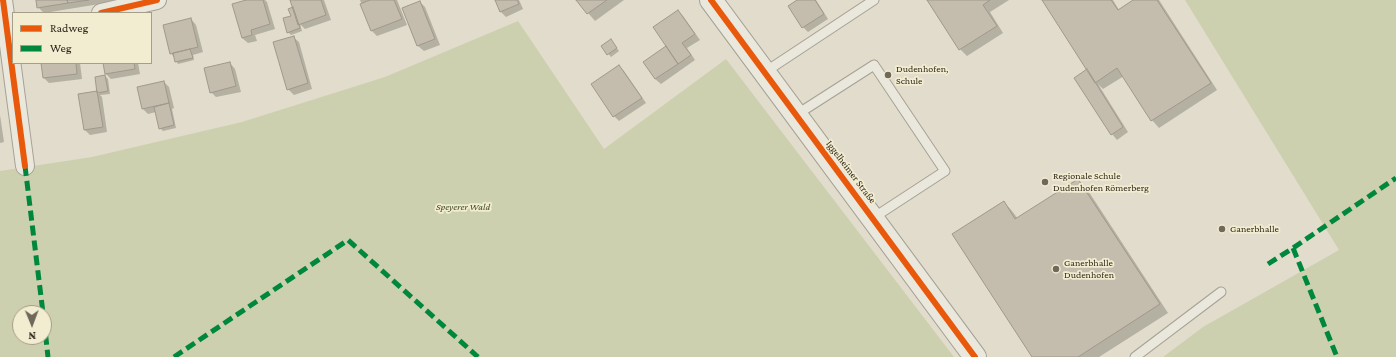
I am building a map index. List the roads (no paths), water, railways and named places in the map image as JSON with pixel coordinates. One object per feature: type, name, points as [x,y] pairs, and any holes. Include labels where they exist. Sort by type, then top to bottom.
[{"type":"street","points":[[3,0],[26,166]]},
{"type":"street","points":[[105,12],[157,0]]},
{"type":"street","name":"Iggelheimer Straße","points":[[711,0],[975,357]]},
{"type":"lane","points":[[765,72],[874,0]]},
{"type":"lane","points":[[796,115],[874,65],[945,171],[873,218]]},
{"type":"lane","points":[[1136,357],[1220,292]]},
{"type":"place","name":"Dudenhofen, Schule","points":[[888,75]]},
{"type":"place","name":"Regionale Schule Dudenhofen Römerberg","points":[[1045,182]]},
{"type":"place","name":"Ganerbhalle","points":[[1222,229]]},
{"type":"place","name":"Ganerbhalle Dudenhofen","points":[[1056,269]]},
{"type":"park label","name":"Speyerer Wald","points":[[463,207]]}]
